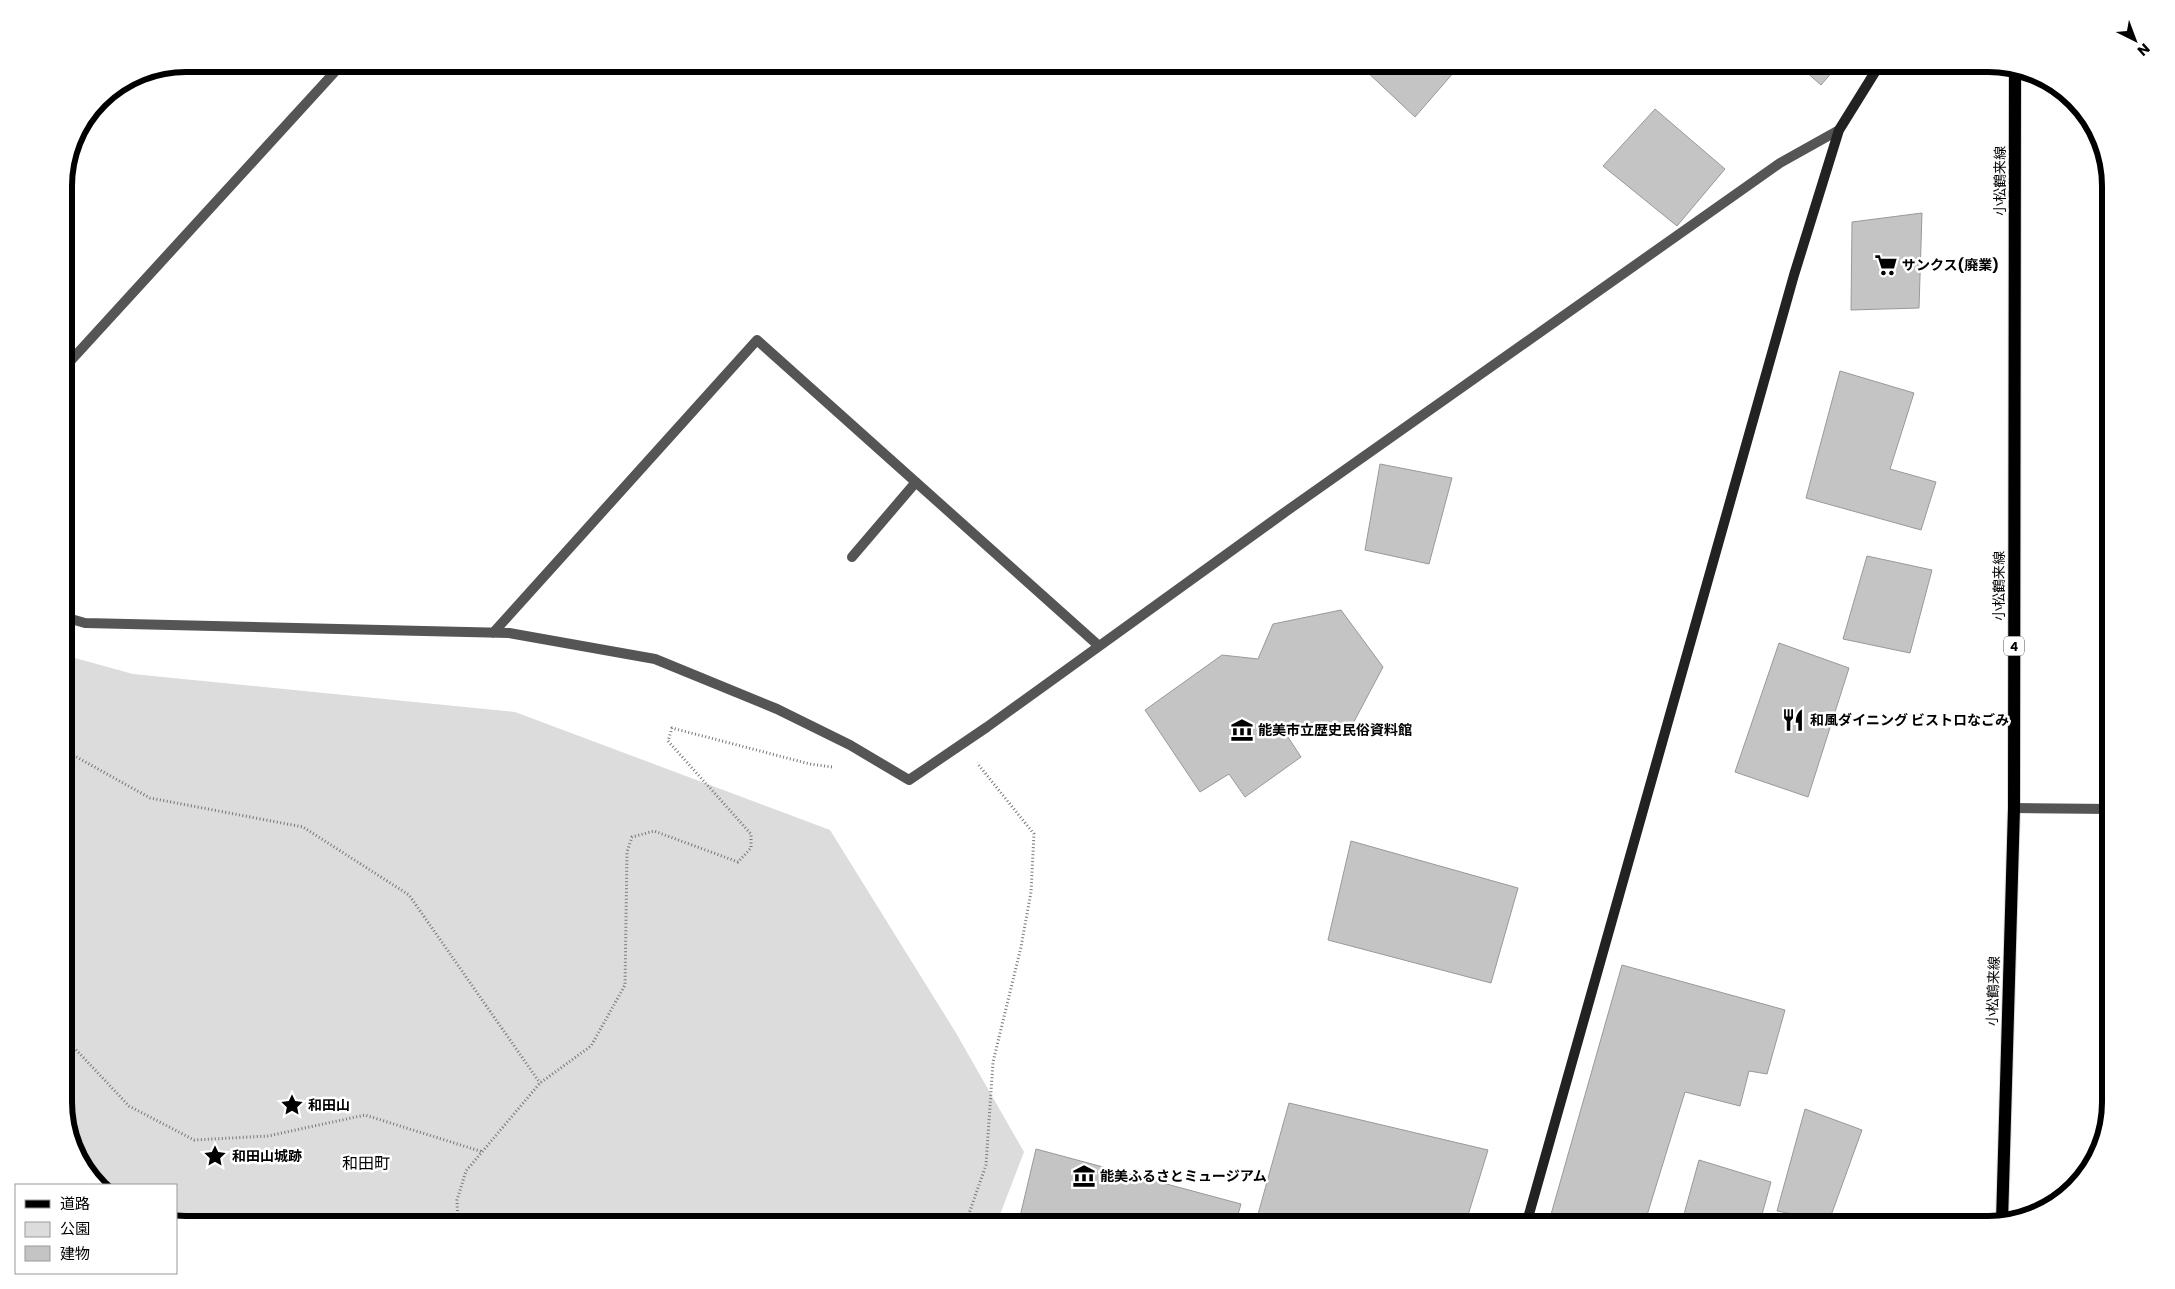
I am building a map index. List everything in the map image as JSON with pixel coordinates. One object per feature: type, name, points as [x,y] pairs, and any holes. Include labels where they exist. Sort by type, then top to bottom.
[{"type":"main road","name":"小松鶴来線","points":[[2002,1216],[2014,808],[2015,75]]},
{"type":"street","points":[[73,358],[335,72]]},
{"type":"street","points":[[1529,1216],[1794,275],[1839,130],[1875,72]]},
{"type":"street","points":[[73,620],[85,623],[509,634],[655,659],[777,709],[850,745],[909,780],[1780,163],[1839,130]]},
{"type":"street","points":[[493,634],[757,340],[1099,646]]},
{"type":"street","points":[[852,557],[916,482]]},
{"type":"street","points":[[2014,808],[2102,809]]},
{"type":"path","points":[[458,1216],[457,1200],[466,1171],[540,1083],[591,1046],[625,985],[627,852],[632,837],[654,831],[738,862],[751,848],[751,834],[668,741],[672,728],[810,764],[837,768]]},
{"type":"path","points":[[961,743],[1034,834],[1030,892],[1021,947],[993,1062],[986,1165],[968,1216]]},
{"type":"path","points":[[73,755],[150,798],[303,827],[409,895],[540,1083]]},
{"type":"path","points":[[73,1047],[129,1106],[194,1140],[268,1136],[365,1115],[483,1152]]},
{"type":"green space","points":[[73,657],[133,674],[515,712],[830,830],[956,1033],[1024,1152],[999,1216],[178,1216],[178,1184],[107,1184],[96,1172],[81,1146],[76,1132],[73,1110]]},
{"type":"building","points":[[1367,72],[1454,72],[1415,117]]},
{"type":"building","points":[[1806,72],[1832,72],[1821,85]]},
{"type":"building","points":[[1655,109],[1725,169],[1677,226],[1603,166]]},
{"type":"building","name":"サンクス(廃業)","points":[[1922,213],[1919,308],[1851,310],[1852,222]]},
{"type":"building","points":[[1840,371],[1914,393],[1890,469],[1936,482],[1921,530],[1806,498]]},
{"type":"building","points":[[1380,464],[1452,478],[1429,564],[1365,550]]},
{"type":"building","points":[[1867,556],[1932,570],[1910,653],[1843,639]]},
{"type":"building","points":[[1341,610],[1383,667],[1349,731],[1284,731],[1301,757],[1245,797],[1229,774],[1200,792],[1145,710],[1222,655],[1258,659],[1273,624]]},
{"type":"building","name":"和風ダイニング ビストロなごみ","points":[[1779,643],[1849,668],[1808,797],[1735,772]]},
{"type":"building","points":[[1351,841],[1518,888],[1491,983],[1328,940]]},
{"type":"building","points":[[1622,965],[1785,1010],[1767,1074],[1749,1071],[1740,1106],[1685,1092],[1647,1216],[1551,1216]]},
{"type":"building","points":[[1289,1103],[1488,1150],[1468,1216],[1258,1216]]},
{"type":"building","points":[[1805,1109],[1862,1130],[1831,1216],[1803,1216],[1777,1211]]},
{"type":"building","name":"能美ふるさとミュージアム","points":[[1036,1149],[1241,1204],[1238,1216],[1020,1216]]},
{"type":"building","points":[[1699,1160],[1771,1182],[1762,1216],[1683,1216]]},
{"type":"place","name":"サンクス(廃業)","points":[[1886,265]]},
{"type":"place","name":"和風ダイニング ビストロなごみ","points":[[1793,720]]},
{"type":"place","name":"能美市立歴史民俗資料館","points":[[1242,730]]},
{"type":"place","name":"和田山","points":[[292,1105]]},
{"type":"place","name":"和田山城跡","points":[[215,1156]]},
{"type":"place","name":"能美ふるさとミュージアム","points":[[1084,1176]]},
{"type":"district","name":"和田町","points":[[366,1163]]}]
